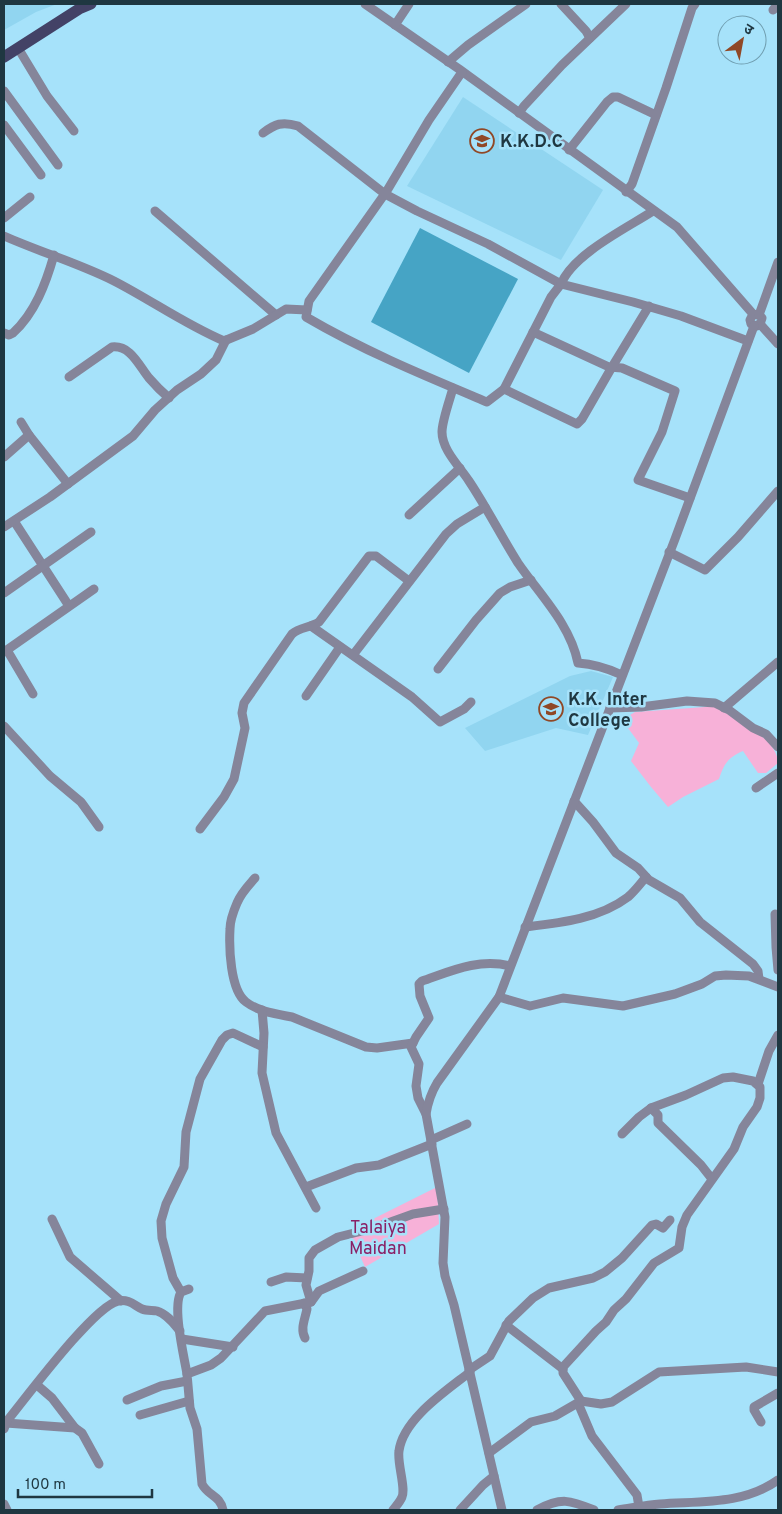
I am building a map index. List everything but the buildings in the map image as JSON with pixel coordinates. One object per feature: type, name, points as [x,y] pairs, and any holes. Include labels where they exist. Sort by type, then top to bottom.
[{"type":"main road","points":[[4,57],[79,9],[91,4]]},
{"type":"street","points":[[365,4],[462,72],[676,228],[778,344]]},
{"type":"street","points":[[395,25],[409,4]]},
{"type":"street","points":[[448,62],[468,45],[526,4]]},
{"type":"street","points":[[561,4],[590,38]]},
{"type":"street","points":[[519,114],[524,106],[590,38],[626,4]]},
{"type":"street","points":[[626,192],[632,184],[692,8],[695,4]]},
{"type":"street","points":[[18,48],[48,96],[74,131]]},
{"type":"street","points":[[462,72],[429,120],[385,194],[308,301],[306,317],[340,337],[408,370],[487,402],[504,389],[551,297],[576,263],[599,245],[653,211]]},
{"type":"street","points":[[4,91],[58,165]]},
{"type":"street","points":[[569,150],[613,97],[618,97],[656,115]]},
{"type":"street","points":[[263,133],[273,126],[283,124],[298,126],[385,194],[488,244],[561,284],[649,306],[748,341]]},
{"type":"street","points":[[4,125],[40,175]]},
{"type":"street","points":[[4,218],[30,197]]},
{"type":"street","points":[[155,211],[276,315]]},
{"type":"street","points":[[4,236],[112,280],[203,332],[224,341],[253,329],[286,309],[307,310]]},
{"type":"street","points":[[4,333],[9,335],[13,332],[29,314],[41,291],[54,255]]},
{"type":"street","points":[[426,1114],[432,1090],[499,997],[670,552],[748,341],[775,281],[778,262]]},
{"type":"street","points":[[504,389],[577,424],[582,419],[649,306]]},
{"type":"street","points":[[533,332],[612,367],[622,368],[675,391],[662,432],[638,480],[690,498]]},
{"type":"street","points":[[4,527],[134,436],[155,410],[177,390],[201,374],[216,360],[226,340]]},
{"type":"street","points":[[69,377],[112,347],[118,347],[135,358],[149,378],[168,398]]},
{"type":"street","points":[[453,388],[442,431],[444,443],[519,563],[565,628],[578,663],[608,668],[622,675]]},
{"type":"street","points":[[21,422],[68,484]]},
{"type":"street","points":[[4,457],[29,435]]},
{"type":"street","points":[[410,515],[460,468]]},
{"type":"street","points":[[670,552],[705,570],[738,537],[778,491]]},
{"type":"street","points":[[352,655],[452,528],[485,508]]},
{"type":"street","points":[[14,521],[69,606]]},
{"type":"street","points":[[4,593],[91,532]]},
{"type":"street","points":[[200,829],[224,797],[234,779],[245,728],[242,713],[244,703],[292,634],[299,629],[319,622],[323,618],[369,556],[376,556],[409,581]]},
{"type":"street","points":[[438,669],[476,620],[500,593],[510,587],[531,580]]},
{"type":"street","points":[[33,694],[5,651],[94,588]]},
{"type":"street","points":[[311,626],[412,697],[440,722],[464,709],[471,702]]},
{"type":"street","points":[[306,696],[340,647]]},
{"type":"street","points":[[724,708],[778,662]]},
{"type":"street","points":[[610,708],[687,702],[712,703],[724,708],[753,728],[766,734],[778,747]]},
{"type":"street","points":[[5,730],[50,776],[81,802],[99,828]]},
{"type":"street","points":[[756,788],[778,773]]},
{"type":"street","points":[[574,801],[593,822],[611,848],[638,868],[652,882],[680,898],[700,922],[753,964],[758,971],[759,979]]},
{"type":"street","points":[[525,928],[569,921],[609,908],[629,896],[646,877]]},
{"type":"street","points":[[255,878],[240,896],[230,927],[233,979],[236,988],[245,1001],[262,1010],[292,1017],[366,1047],[413,1049]]},
{"type":"street","points":[[775,914],[778,970]]},
{"type":"street","points":[[502,1510],[454,1305],[444,1276],[444,1209],[426,1114],[418,1098],[416,1086],[419,1064],[413,1049],[429,1018],[418,986],[422,981],[463,966],[498,963],[510,966]]},
{"type":"street","points":[[499,997],[530,1006],[563,998],[620,1006],[680,993],[702,984],[715,976],[745,975],[778,987]]},
{"type":"street","points":[[262,1010],[264,1029],[262,1072],[276,1132],[316,1208]]},
{"type":"street","points":[[223,1510],[221,1502],[204,1488],[202,1484],[197,1429],[189,1401],[178,1321],[178,1300],[185,1291],[172,1278],[160,1227],[166,1204],[184,1167],[186,1132],[200,1079],[222,1040],[227,1035],[233,1034],[263,1047]]},
{"type":"street","points":[[758,1084],[769,1051],[778,1035]]},
{"type":"street","points":[[562,1369],[596,1330],[606,1322],[654,1263],[679,1248],[682,1227],[687,1215],[734,1149],[743,1127],[757,1107],[761,1093],[760,1088],[753,1081],[733,1077],[723,1078],[651,1108],[622,1134]]},
{"type":"street","points":[[651,1108],[658,1115],[658,1123],[701,1165],[712,1179]]},
{"type":"street","points":[[306,1187],[356,1168],[379,1165],[467,1124]]},
{"type":"street","points":[[305,1338],[302,1328],[307,1309],[306,1285],[309,1258],[312,1253],[338,1237],[374,1228],[412,1214],[444,1209]]},
{"type":"street","points":[[52,1218],[70,1257],[122,1300],[134,1303],[143,1310],[160,1312],[168,1317],[181,1335],[233,1347]]},
{"type":"street","points":[[393,1510],[403,1496],[399,1451],[415,1418],[469,1371],[490,1356],[512,1316],[549,1288],[599,1276],[622,1258],[652,1225],[656,1224],[663,1228],[670,1220]]},
{"type":"street","points":[[127,1400],[187,1378],[216,1362],[233,1347],[261,1314],[307,1302],[319,1291],[363,1271]]},
{"type":"street","points":[[271,1282],[286,1277],[307,1278]]},
{"type":"street","points":[[5,1423],[66,1348],[94,1318],[110,1305],[122,1300]]},
{"type":"street","points":[[506,1325],[562,1369],[579,1402],[592,1436],[637,1495],[639,1507]]},
{"type":"street","points":[[489,1453],[531,1422],[555,1416],[579,1402],[601,1404],[612,1402],[650,1376],[663,1371],[746,1367],[778,1372]]},
{"type":"street","points":[[37,1385],[52,1398],[75,1428],[82,1433],[100,1464]]},
{"type":"street","points":[[761,1422],[754,1410],[755,1406],[778,1392]]},
{"type":"street","points":[[140,1415],[189,1401]]},
{"type":"street","points":[[5,1423],[75,1428]]},
{"type":"street","points":[[460,1510],[494,1476]]},
{"type":"street","points":[[624,1510],[657,1504],[731,1500],[767,1487],[778,1480]]},
{"type":"street","points":[[537,1510],[553,1503],[569,1500],[594,1510]]},
{"type":"street","points":[[4,1504],[7,1510]]},
{"type":"shaded area","points":[[4,4],[57,4],[36,12],[4,30]]},
{"type":"shaded area","name":"K.K.D.C","points":[[463,97],[603,190],[561,260],[407,186]]},
{"type":"shaded area","points":[[420,228],[518,279],[469,373],[371,322]]},
{"type":"shaded area","name":"K.K. Inter College","points":[[591,671],[613,677],[588,735],[556,728],[485,751],[465,728],[570,676]]},
{"type":"green space","points":[[719,706],[746,723],[764,738],[776,754],[778,763],[766,773],[758,773],[743,751],[728,761],[719,779],[683,797],[668,807],[631,761],[639,743],[622,720],[635,712]]},
{"type":"green space","name":"Talaiya Maidan","points":[[437,1187],[439,1224],[365,1267],[349,1231]]},
{"type":"place","name":"K.K.D.C","points":[[482,141]]},
{"type":"place","name":"K.K. Inter College","points":[[551,709]]}]
